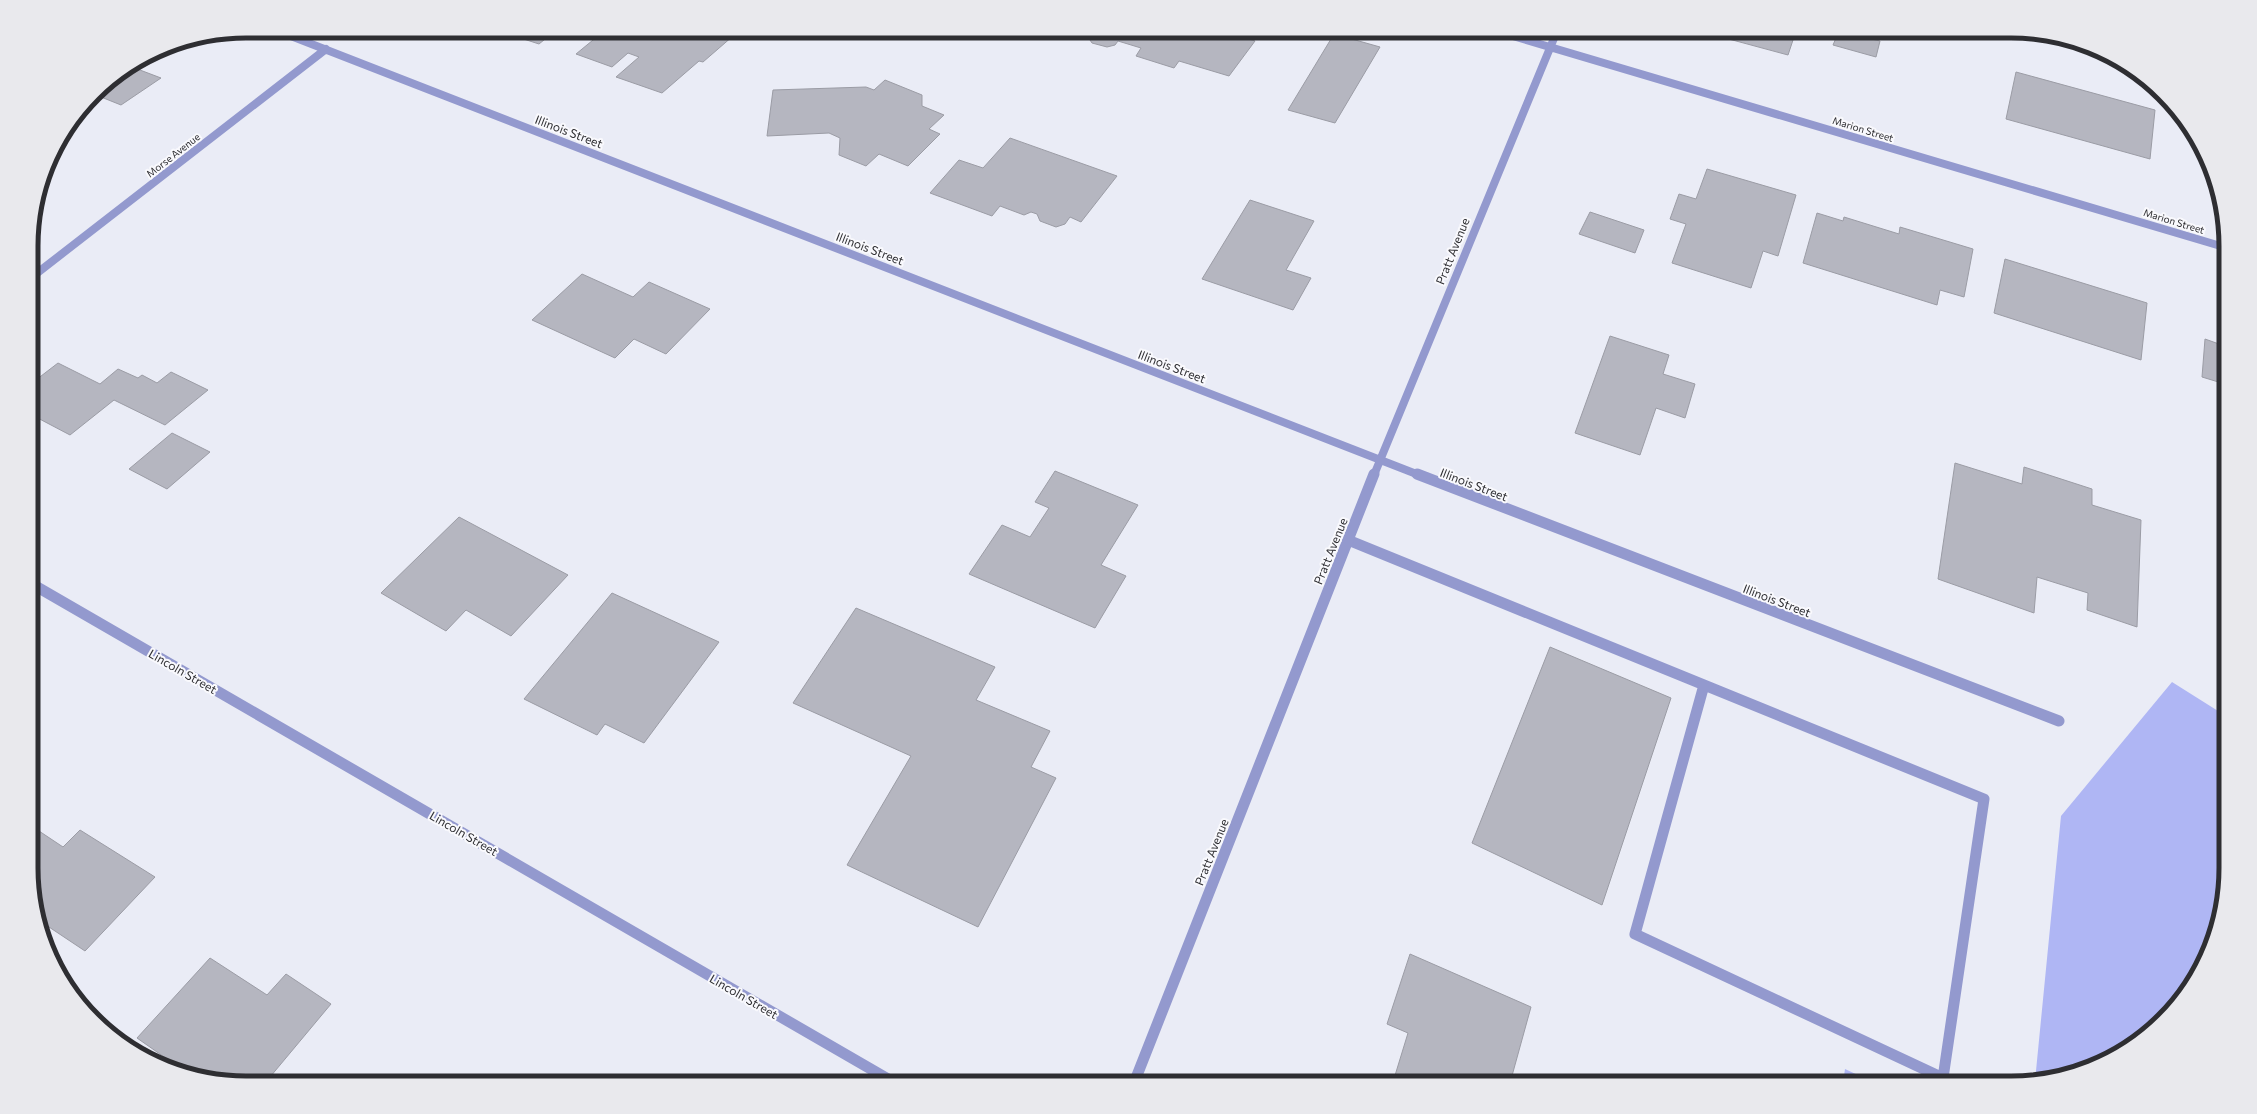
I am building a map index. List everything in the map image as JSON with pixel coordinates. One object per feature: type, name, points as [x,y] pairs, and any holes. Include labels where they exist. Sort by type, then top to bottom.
[{"type":"street","name":"Illinois Street","points":[[297,38],[1380,460],[2059,721]]},
{"type":"street","name":"Marion Street","points":[[1520,38],[2219,246]]},
{"type":"street","name":"Pratt Avenue","points":[[1137,1076],[1380,460],[1554,38]]},
{"type":"street","name":"Morse Avenue","points":[[38,272],[326,49]]},
{"type":"street","points":[[1348,540],[1984,799],[1943,1076]]},
{"type":"street","name":"Lincoln Street","points":[[38,587],[883,1076]]},
{"type":"street","points":[[1704,685],[1635,934],[1939,1076]]},
{"type":"shaded area","points":[[2172,682],[2219,712],[2219,882],[2212,922],[2198,960],[2176,995],[2158,1015],[2127,1041],[2103,1055],[2078,1065],[2052,1072],[2036,1074],[2061,816]]},
{"type":"shaded area","points":[[1845,1069],[1860,1076],[1844,1076]]},
{"type":"building","points":[[520,38],[546,38],[539,44]]},
{"type":"building","points":[[595,38],[731,38],[703,62],[699,61],[662,93],[616,77],[639,57],[628,53],[612,67],[576,54]]},
{"type":"building","points":[[1089,38],[1245,38],[1255,41],[1229,76],[1179,61],[1174,68],[1136,56],[1141,48],[1118,41],[1115,45],[1107,47],[1092,43]]},
{"type":"building","points":[[1332,38],[1348,38],[1380,47],[1335,123],[1288,110]]},
{"type":"building","points":[[1725,38],[1794,38],[1788,55]]},
{"type":"building","points":[[1836,38],[1868,38],[1880,41],[1876,57],[1833,45]]},
{"type":"building","points":[[137,69],[161,78],[121,105],[101,97],[130,73]]},
{"type":"building","points":[[2016,72],[2155,110],[2150,159],[2006,119]]},
{"type":"building","points":[[885,80],[922,95],[922,106],[944,115],[929,129],[940,134],[908,166],[879,154],[866,166],[839,155],[840,138],[829,133],[767,136],[773,90],[866,87],[874,90]]},
{"type":"building","points":[[1010,138],[1117,176],[1081,222],[1070,217],[1065,224],[1056,227],[1040,221],[1037,214],[1031,212],[1024,215],[1000,206],[992,216],[930,193],[959,160],[983,168]]},
{"type":"building","points":[[1707,169],[1796,195],[1778,256],[1763,251],[1751,288],[1672,263],[1686,224],[1670,219],[1679,194],[1696,199]]},
{"type":"building","points":[[1250,200],[1314,221],[1286,270],[1311,278],[1293,310],[1202,279]]},
{"type":"building","points":[[1590,212],[1644,230],[1635,253],[1579,234]]},
{"type":"building","points":[[1817,213],[1843,221],[1844,217],[1899,234],[1900,227],[1973,249],[1964,297],[1940,290],[1937,305],[1803,263]]},
{"type":"building","points":[[2005,259],[2147,303],[2141,360],[1994,313]]},
{"type":"building","points":[[582,274],[633,297],[649,282],[710,309],[666,354],[634,339],[615,358],[532,320]]},
{"type":"building","points":[[1610,336],[1669,355],[1663,374],[1695,384],[1685,418],[1656,408],[1640,455],[1575,433]]},
{"type":"building","points":[[2205,339],[2219,344],[2219,382],[2202,377]]},
{"type":"building","points":[[58,363],[100,384],[118,369],[138,378],[142,375],[157,383],[171,372],[208,390],[165,425],[114,400],[70,435],[38,418],[38,378]]},
{"type":"building","points":[[172,433],[210,452],[167,489],[129,469]]},
{"type":"building","points":[[1955,463],[2022,484],[2024,467],[2092,489],[2092,505],[2141,520],[2137,627],[2087,610],[2088,593],[2037,577],[2034,613],[1938,579]]},
{"type":"building","points":[[1055,471],[1138,505],[1101,565],[1126,576],[1095,628],[969,574],[1002,525],[1030,537],[1049,508],[1035,502]]},
{"type":"building","points":[[459,517],[568,575],[511,636],[466,610],[446,631],[381,593]]},
{"type":"building","points":[[612,593],[719,642],[644,743],[605,724],[597,735],[524,699]]},
{"type":"building","points":[[856,608],[995,667],[976,700],[1050,731],[1031,767],[1056,778],[978,927],[847,865],[911,756],[793,703]]},
{"type":"building","points":[[1550,647],[1671,698],[1602,905],[1472,843]]},
{"type":"building","points":[[38,830],[63,847],[80,830],[155,877],[85,951],[46,925],[38,882]]},
{"type":"building","points":[[1410,954],[1531,1007],[1512,1076],[1395,1076],[1408,1033],[1387,1024]]},
{"type":"building","points":[[210,958],[267,995],[286,974],[331,1004],[271,1076],[232,1076],[192,1069],[171,1062],[137,1038]]}]
